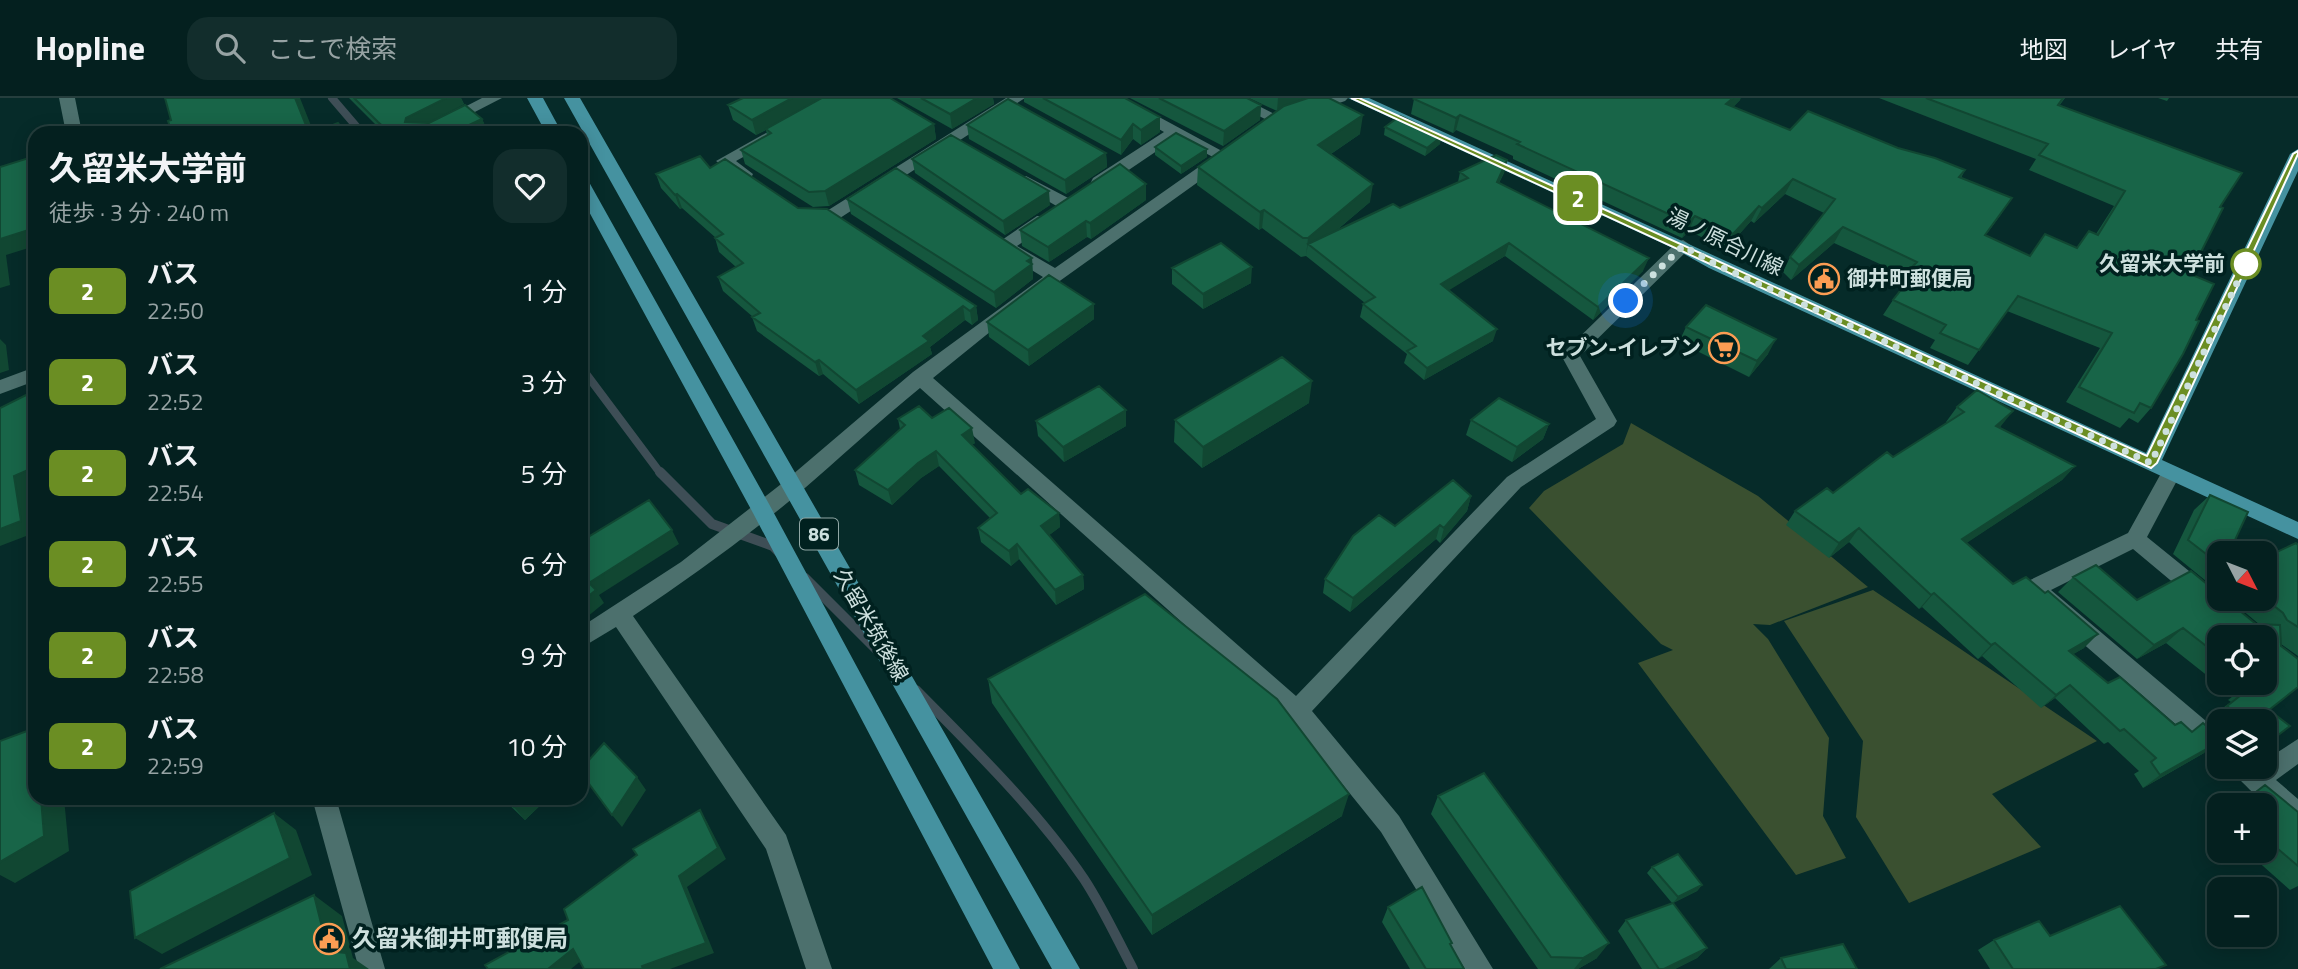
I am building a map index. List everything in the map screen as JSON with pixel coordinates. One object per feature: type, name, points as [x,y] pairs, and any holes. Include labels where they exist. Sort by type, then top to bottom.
[{"type":"main road","points":[[535,98],[550,126]]},
{"type":"main road","name":"久留米筑後線","points":[[572,98],[588,126]]},
{"type":"main road","name":"湯ノ原合川線","points":[[1356,98],[2298,531]]},
{"type":"main road","name":"久留米筑後線","points":[[588,126],[1067,969]]},
{"type":"main road","points":[[2151,463],[2298,154]]},
{"type":"main road","name":"久留米筑後線","points":[[588,195],[762,510],[1007,969]]},
{"type":"street","points":[[67,98],[73,126]]},
{"type":"street","points":[[436,126],[494,98]]},
{"type":"street","points":[[588,635],[689,568],[792,487],[989,315],[1054,276],[1230,153],[1176,131],[1112,98]]},
{"type":"street","points":[[1231,98],[1276,120]]},
{"type":"street","points":[[1255,134],[1276,120],[1339,98]]},
{"type":"street","points":[[791,205],[809,216],[840,217],[1012,102]]},
{"type":"street","points":[[757,183],[724,160],[781,129]]},
{"type":"street","points":[[1054,276],[1000,242],[1077,197],[1117,163],[1176,131]]},
{"type":"street","points":[[1010,172],[1077,197]]},
{"type":"street","points":[[1297,711],[1514,482],[1607,421],[1570,355],[1683,246]]},
{"type":"street","points":[[0,387],[28,377]]},
{"type":"street","points":[[920,377],[1297,711],[1390,824],[1480,969]]},
{"type":"street","points":[[2171,473],[2135,539],[2034,588],[2207,737]]},
{"type":"street","points":[[2135,539],[2207,598]]},
{"type":"street","points":[[620,615],[777,843],[819,969]]},
{"type":"street","points":[[2277,760],[2298,750]]},
{"type":"street","points":[[2257,779],[2298,814]]},
{"type":"street","points":[[328,805],[372,969]]},
{"type":"green space","points":[[1631,423],[1758,496],[1868,587],[1770,625],[1753,624],[1768,639],[1829,738],[1823,816],[1846,858],[1796,875],[1638,663],[1673,650],[1661,644],[1529,508],[1544,491],[1623,444]]},
{"type":"green space","points":[[1873,590],[2097,741],[1992,794],[2041,847],[1909,903],[1856,817],[1863,741],[1784,621]]},
{"type":"building","points":[[165,98],[295,98],[306,126],[170,126],[168,121],[171,120]]},
{"type":"building","points":[[354,98],[446,98],[406,118],[405,122],[429,123],[465,105],[482,119],[467,126],[383,126]]},
{"type":"building","points":[[743,98],[792,98],[752,120],[728,105]]},
{"type":"building","points":[[822,98],[890,98],[934,124],[825,191],[809,192],[741,150],[771,133],[766,129]]},
{"type":"building","points":[[921,98],[977,98],[950,114]]},
{"type":"building","points":[[1043,98],[1125,98],[1160,117],[1141,130],[1133,124],[1121,140]]},
{"type":"building","points":[[1159,98],[1247,98],[1261,105],[1224,131]]},
{"type":"building","points":[[1308,98],[1329,98],[1363,115],[1318,145],[1373,184],[1308,238],[1303,238],[1264,210],[1260,212],[1198,167],[1284,106]]},
{"type":"building","points":[[1733,98],[1726,104],[1790,130],[1808,111],[1898,148],[1965,170],[1959,177],[2012,198],[1985,235],[2030,256],[2045,234],[2077,248],[2089,231],[2098,235],[2125,191],[2039,155],[2048,144],[1926,98],[2063,98],[2058,105],[2242,173],[2220,207],[2223,208],[2190,274],[2214,284],[2196,320],[2199,321],[2151,408],[2140,403],[2134,413],[2079,387],[2112,333],[2018,296],[1979,350],[1940,333],[1946,325],[1893,300],[1915,272],[1910,269],[1917,262],[1843,227],[1799,265],[1790,257],[1835,199],[1793,179],[1762,208],[1759,206],[1733,234],[1695,216],[1688,223],[1517,144],[1520,142],[1460,115],[1456,118],[1414,99]]},
{"type":"building","points":[[1008,99],[1106,153],[1065,180],[967,125]]},
{"type":"building","points":[[1400,116],[1442,136],[1427,148],[1385,127]]},
{"type":"building","points":[[1176,133],[1207,149],[1181,166],[1155,147]]},
{"type":"building","points":[[951,135],[1049,191],[1003,221],[912,159]]},
{"type":"building","points":[[1496,155],[1507,160],[1497,182],[1649,258],[1598,307],[1509,243],[1441,284],[1497,329],[1427,368],[1407,351],[1416,346],[1363,304],[1375,297],[1308,244],[1393,204],[1400,208],[1468,178],[1460,172]]},
{"type":"building","points":[[700,156],[710,168],[725,159],[798,208],[827,209],[976,306],[970,311],[963,306],[923,336],[929,341],[856,390],[819,360],[815,362],[752,317],[760,313],[718,277],[743,263],[715,238],[723,234],[675,195],[656,174]]},
{"type":"building","points":[[28,158],[28,230],[0,239],[0,167]]},
{"type":"building","points":[[1120,164],[1146,184],[1090,223],[1086,221],[1048,247],[1020,230]]},
{"type":"building","points":[[896,168],[1032,258],[1027,261],[1032,264],[994,292],[847,199]]},
{"type":"building","points":[[1221,243],[1252,267],[1203,294],[1172,268]]},
{"type":"building","points":[[1049,275],[1094,304],[1028,350],[987,322]]},
{"type":"building","points":[[1706,305],[1776,339],[1757,361],[1686,327]]},
{"type":"building","points":[[1282,357],[1312,381],[1203,447],[1175,420]]},
{"type":"building","points":[[1099,386],[1126,410],[1063,447],[1036,421]]},
{"type":"building","points":[[1977,390],[2013,411],[1996,426],[2075,466],[1962,539],[2013,584],[2026,577],[2045,593],[2048,591],[2098,634],[2069,651],[2108,683],[2120,677],[2175,725],[2181,722],[2192,732],[2203,723],[2207,726],[2207,749],[2160,775],[2151,762],[2156,758],[2124,729],[2120,731],[2070,685],[2056,695],[1995,643],[1991,645],[1934,593],[1931,595],[1859,528],[1839,543],[1795,511],[1827,488],[1833,493],[1887,452],[1893,457],[1964,412],[1957,407]]},
{"type":"building","points":[[28,394],[28,470],[14,476],[21,521],[0,529],[0,408]]},
{"type":"building","points":[[1499,398],[1549,424],[1517,447],[1471,420]]},
{"type":"building","points":[[919,406],[932,418],[949,408],[972,428],[962,435],[1021,494],[1028,489],[1059,513],[1041,526],[1083,575],[1055,590],[1017,544],[1009,551],[978,528],[997,513],[936,451],[888,490],[855,470],[905,425],[898,419]]},
{"type":"building","points":[[1453,480],[1471,496],[1444,528],[1440,525],[1353,598],[1325,579],[1353,536],[1379,515],[1395,526]]},
{"type":"building","points":[[2210,495],[2248,512],[2235,541],[2207,541],[2207,555],[2188,540]]},
{"type":"building","points":[[649,500],[672,530],[589,583],[596,590],[588,596],[588,537]]},
{"type":"building","points":[[2296,543],[2298,545],[2298,627],[2287,620],[2277,608],[2277,552]]},
{"type":"building","points":[[2096,565],[2137,600],[2191,571],[2207,584],[2207,611],[2240,611],[2256,624],[2280,625],[2281,646],[2298,659],[2298,687],[2270,709],[2231,709],[2227,706],[2241,695],[2277,695],[2277,625],[2207,625],[2207,647],[2183,628],[2154,645],[2073,577]]},
{"type":"building","points":[[1145,594],[1277,699],[1349,794],[1152,915],[988,679]]},
{"type":"building","points":[[2277,716],[2290,726],[2277,736]]},
{"type":"building","points":[[28,731],[28,805],[42,805],[44,836],[0,862],[0,741]]},
{"type":"building","points":[[604,743],[637,777],[612,815],[588,782],[588,761]]},
{"type":"building","points":[[1484,773],[1609,943],[1583,958],[1551,957],[1438,796]]},
{"type":"building","points":[[2265,785],[2275,793],[2255,793]]},
{"type":"building","points":[[2277,795],[2298,812],[2298,866],[2277,848]]},
{"type":"building","points":[[700,810],[718,848],[679,876],[706,943],[642,966],[643,969],[584,969],[573,949],[548,969],[488,969],[485,965],[568,920],[564,909],[637,855],[633,849]]},
{"type":"building","points":[[274,813],[290,858],[135,938],[130,891]]},
{"type":"building","points":[[1678,854],[1702,885],[1678,897],[1652,867]]},
{"type":"building","points":[[1422,887],[1464,969],[1426,969],[1388,907]]},
{"type":"building","points":[[314,895],[328,951],[346,953],[350,969],[160,969]]},
{"type":"building","points":[[1673,903],[1707,948],[1659,969],[1626,920]]},
{"type":"building","points":[[2120,906],[2166,965],[2156,969],[2013,969],[1994,940],[2039,921],[2050,936]]},
{"type":"building","points":[[1843,944],[1857,969],[1786,969],[1781,958]]},
{"type":"waterway","points":[[332,98],[356,126]]},
{"type":"waterway","points":[[588,376],[661,474]]},
{"type":"waterway","points":[[660,472],[712,524],[773,546],[780,553]]},
{"type":"waterway","points":[[805,578],[879,652]]},
{"type":"waterway","points":[[916,690],[1046,828],[1084,879],[1133,969]]},
{"type":"bus line","name":"2","points":[[1356,98],[2151,463],[2298,154]]},
{"type":"place","name":"久留米大学前","points":[[2246,264]]},
{"type":"place","name":"御井町郵便局","points":[[1824,279]]},
{"type":"place","name":"セブン-イレブン","points":[[1724,348]]},
{"type":"place","name":"久留米御井町郵便局","points":[[329,939]]},
{"type":"route","points":[[1626,301],[1683,246],[1715,264],[2151,463],[2246,264]]}]
